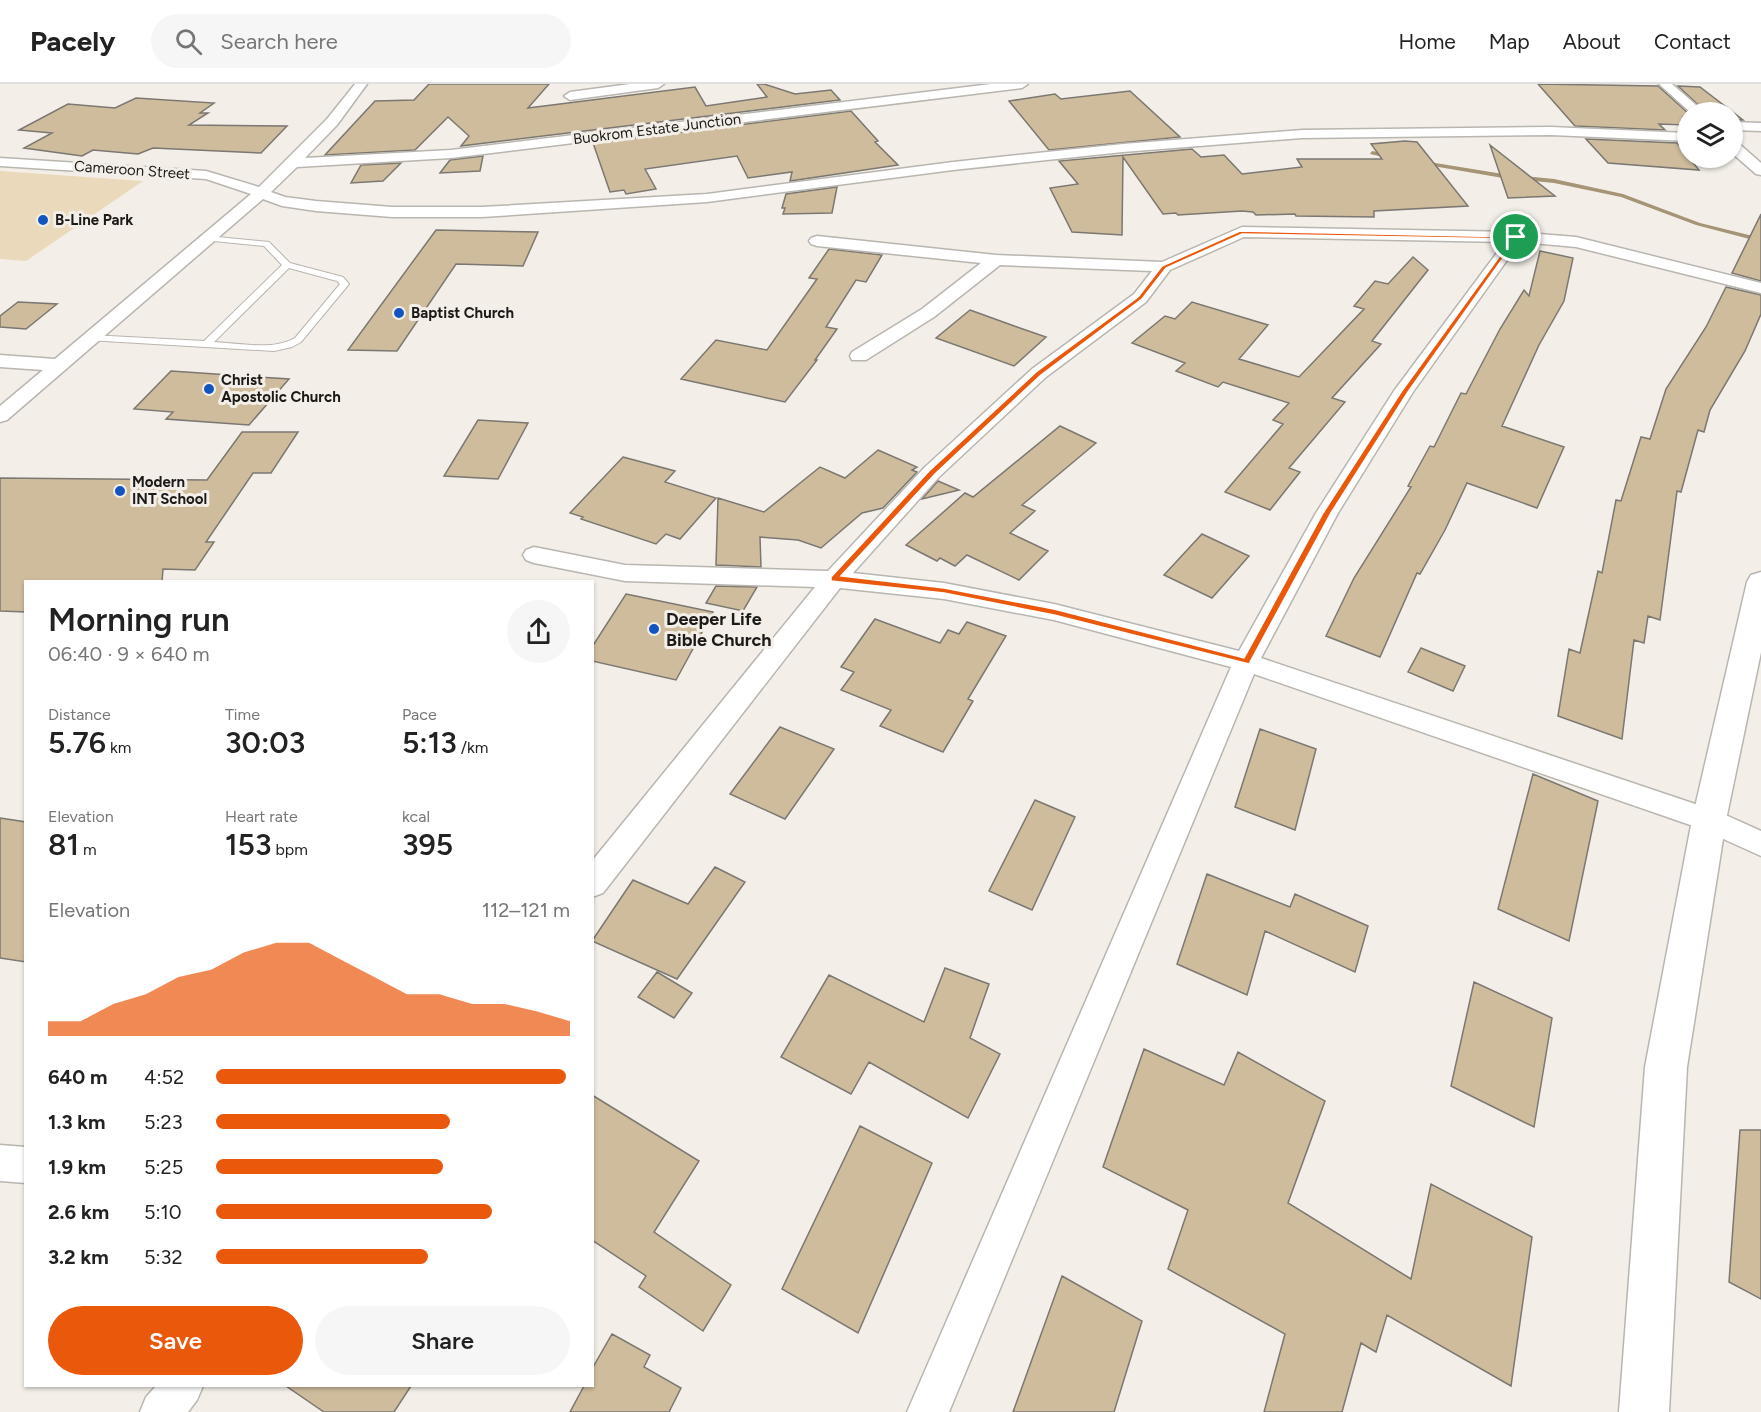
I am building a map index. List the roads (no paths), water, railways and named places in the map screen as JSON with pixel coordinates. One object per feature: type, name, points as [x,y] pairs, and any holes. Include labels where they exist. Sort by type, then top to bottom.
[{"type":"street","points":[[570,96],[658,84]]},
{"type":"street","name":"Buokrom Estate Junction","points":[[292,163],[451,154],[1022,84]]},
{"type":"street","points":[[1665,84],[1685,102]]},
{"type":"street","points":[[0,416],[260,194],[332,122],[357,85]]},
{"type":"street","points":[[1743,126],[1761,127]]},
{"type":"street","name":"Cameroon Street","points":[[0,162],[206,175],[236,183],[282,201],[327,207],[392,212],[482,212],[707,198],[953,166],[1302,134],[1551,131],[1677,137]]},
{"type":"street","points":[[1743,155],[1761,171]]},
{"type":"street","points":[[817,241],[996,260],[1164,267],[1242,232],[1516,237],[1576,242],[1761,288]]},
{"type":"street","points":[[928,1412],[1246,662],[1339,495],[1404,392],[1516,237]]},
{"type":"street","points":[[859,356],[928,313],[996,260]]},
{"type":"street","points":[[594,881],[834,579],[932,472],[1039,373],[1140,298],[1164,267]]},
{"type":"street","points":[[0,361],[57,365]]},
{"type":"street","points":[[534,555],[625,573],[834,579],[944,591],[1054,612],[1246,662],[1709,820],[1761,844]]},
{"type":"street","points":[[1644,1412],[1666,1067],[1709,820],[1761,582]]},
{"type":"street","points":[[0,1163],[24,1166]]},
{"type":"street","points":[[161,1412],[182,1387]]},
{"type":"lane","points":[[90,338],[274,348],[289,345],[298,340],[345,284],[340,279],[287,265],[266,244],[207,238]]},
{"type":"lane","points":[[207,344],[287,265]]},
{"type":"waterway","points":[[1372,153],[1393,157]]},
{"type":"waterway","points":[[1423,163],[1503,176],[1554,181],[1623,196],[1698,224],[1761,240]]},
{"type":"place","name":"B-Line Park","points":[[43,220]]},
{"type":"place","name":"Baptist Church","points":[[399,313]]},
{"type":"place","name":"Christ Apostolic Church","points":[[209,389]]},
{"type":"place","name":"Modern INT School","points":[[120,491]]},
{"type":"place","name":"Deeper Life Bible Church","points":[[654,629]]}]
